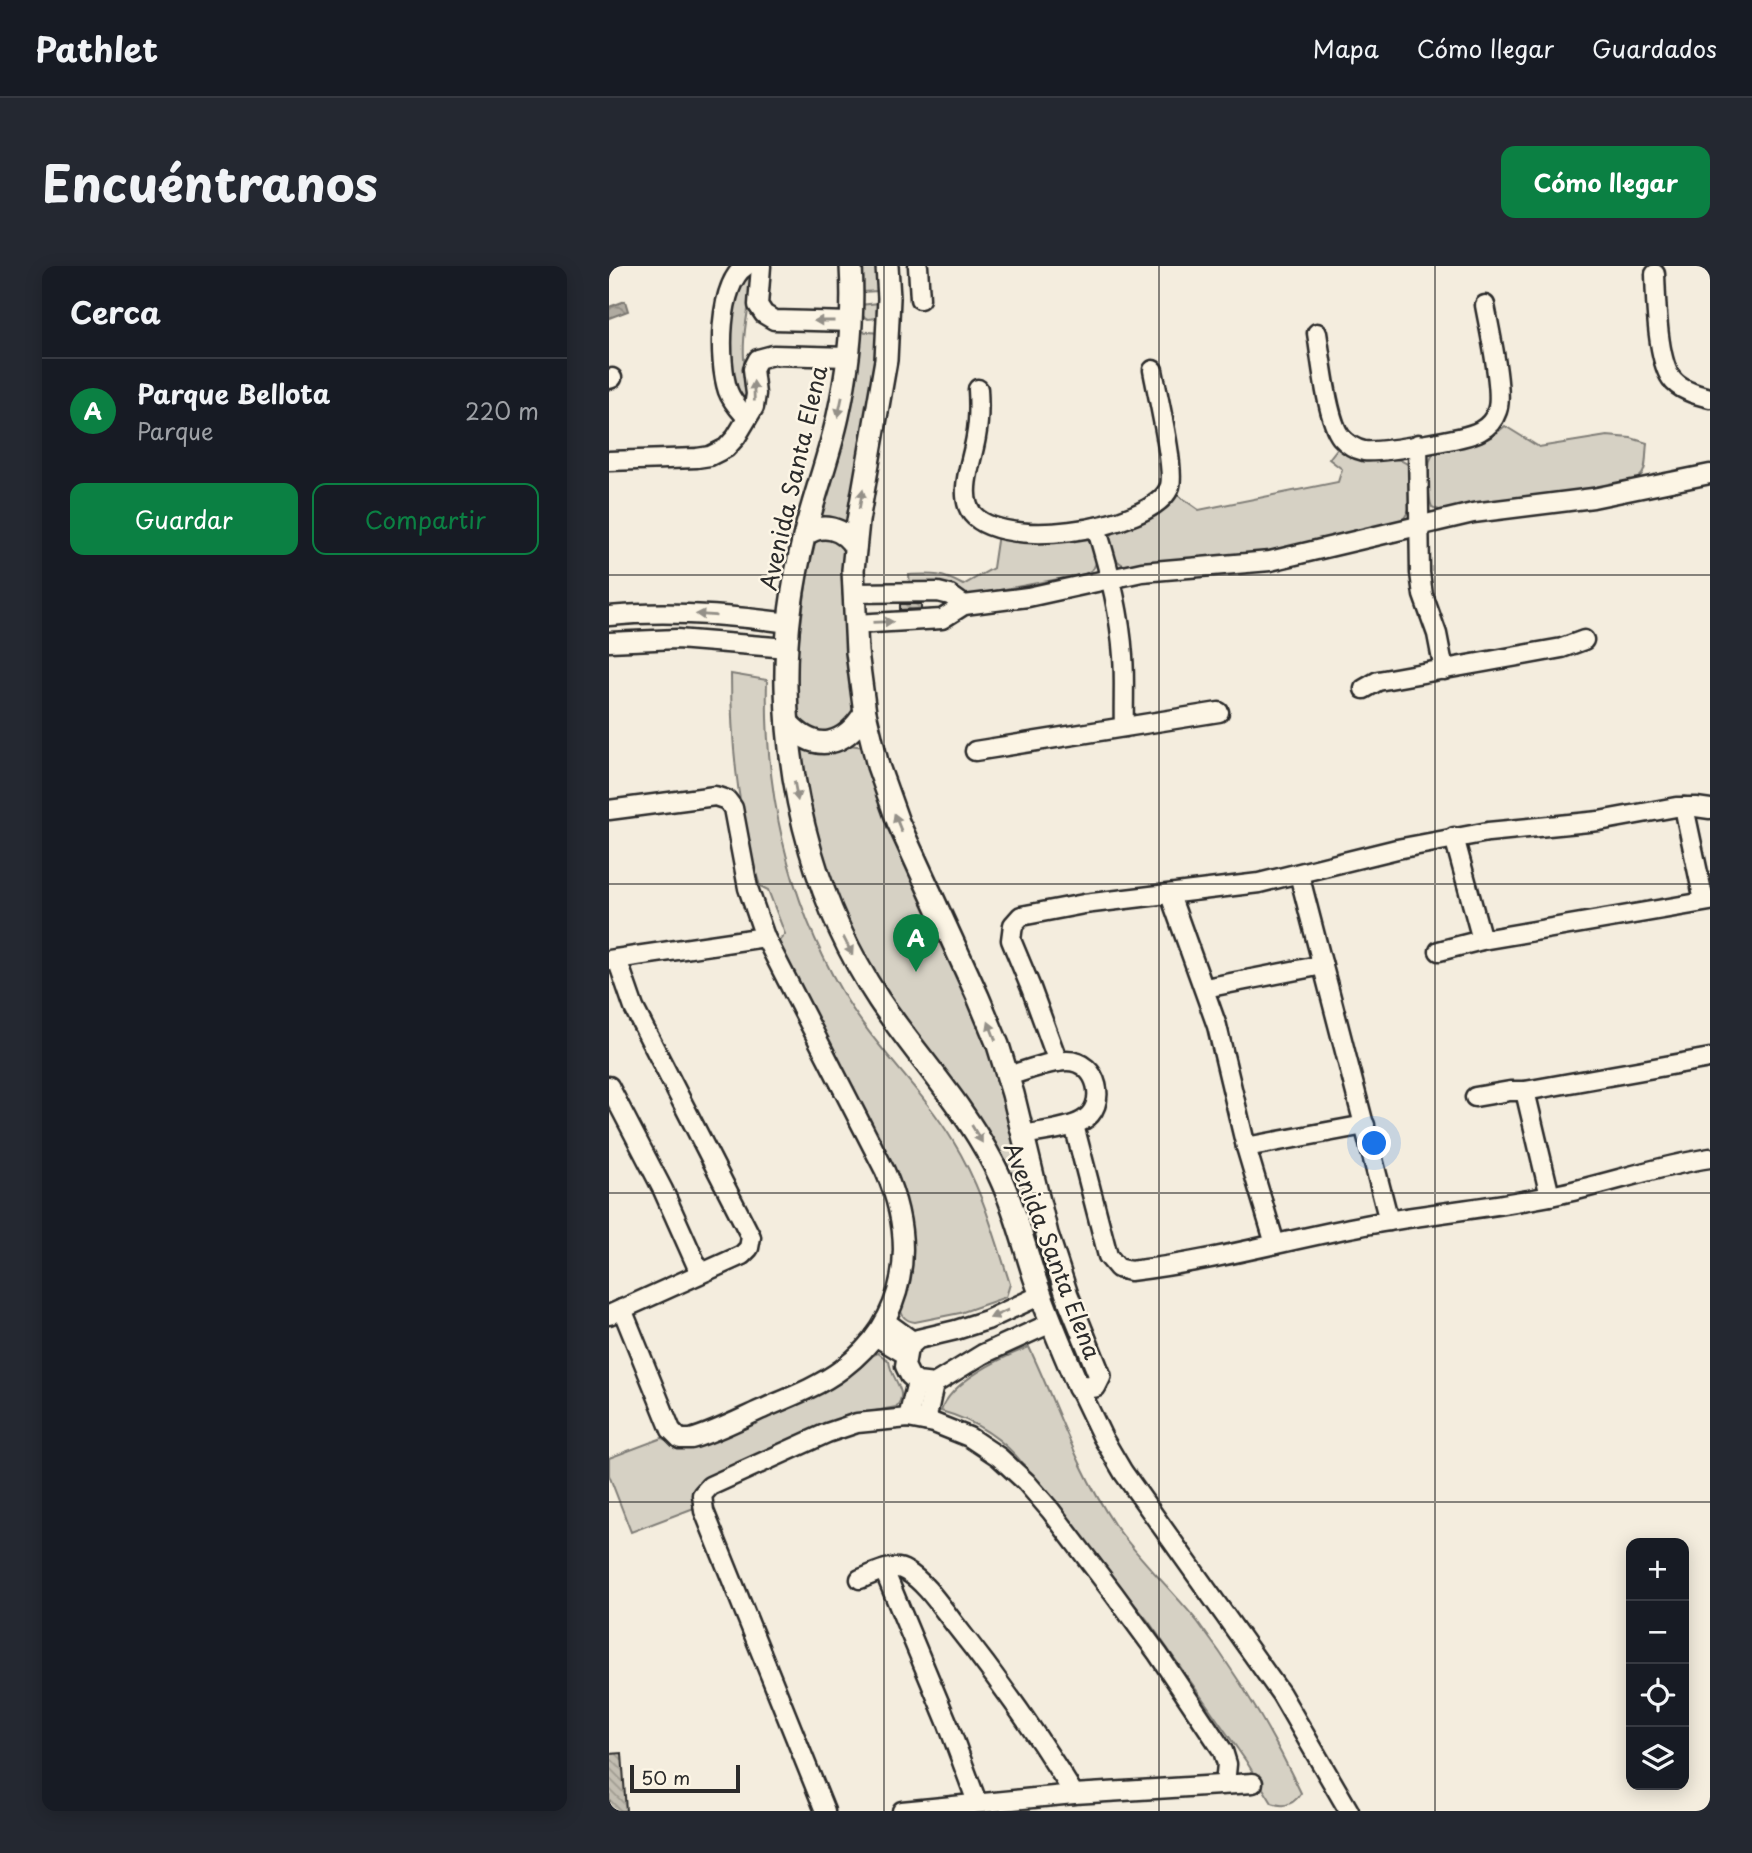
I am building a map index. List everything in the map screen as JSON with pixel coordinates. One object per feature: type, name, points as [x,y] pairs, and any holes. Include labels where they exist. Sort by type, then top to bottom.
[{"type":"street","points":[[747,266],[737,273],[730,287],[725,307],[723,337],[727,388],[747,418]]},
{"type":"street","points":[[761,266],[758,304],[768,318],[783,321],[852,321],[869,326],[888,320]]},
{"type":"street","name":"Avenida Santa Elena","points":[[851,266],[852,321],[849,357],[836,425],[805,535],[789,623],[788,723],[792,766],[805,833],[831,908],[852,954],[872,988],[965,1114],[993,1162],[1012,1205],[1051,1323],[1079,1388],[1123,1472],[1281,1694],[1349,1811]]},
{"type":"street","name":"Avenida Santa Elena","points":[[887,266],[888,320],[883,384],[855,547],[853,593],[865,713],[878,766],[894,813],[978,997],[1008,1076],[1039,1203],[1067,1296],[1100,1376],[1095,1386],[1079,1388]]},
{"type":"street","points":[[918,266],[920,299]]},
{"type":"street","points":[[1655,274],[1660,334],[1671,377],[1687,391],[1710,398]]},
{"type":"street","points":[[1317,333],[1333,421],[1341,437],[1354,447],[1370,452],[1418,444],[1475,433],[1487,426],[1496,415],[1500,397],[1485,305]]},
{"type":"street","points":[[609,461],[710,456],[731,443],[747,418],[755,399],[754,365],[761,357],[849,357]]},
{"type":"street","points":[[978,389],[979,416],[967,486],[967,500],[972,513],[987,525],[1013,531],[1045,533],[1096,527],[1146,510],[1165,495],[1170,484],[1171,471],[1153,369]]},
{"type":"street","points":[[1418,444],[1420,573],[1423,595],[1437,634],[1444,670]]},
{"type":"street","points":[[855,624],[936,620],[947,617],[964,605],[1028,597],[1110,578],[1167,569],[1270,561],[1489,510],[1593,498],[1710,474]]},
{"type":"street","points":[[1096,527],[1110,578],[1123,656],[1124,727]]},
{"type":"street","points":[[805,535],[818,528],[831,528],[845,535],[855,547]]},
{"type":"street","points":[[853,593],[938,592],[950,595],[964,605]]},
{"type":"street","points":[[609,616],[696,614],[789,623]]},
{"type":"street","points":[[609,642],[688,640],[787,648]]},
{"type":"street","points":[[1364,689],[1378,681],[1562,649],[1584,640]]},
{"type":"street","points":[[975,751],[1219,712]]},
{"type":"street","points":[[788,723],[805,738],[824,743],[847,734],[865,713]]},
{"type":"street","points":[[609,810],[715,796],[727,800],[733,808],[748,888],[765,937],[865,1132],[898,1204],[903,1227],[903,1254],[898,1286],[880,1328],[842,1369],[820,1383],[697,1438],[686,1440],[676,1437],[671,1430],[616,1312],[742,1255],[749,1248],[751,1237],[634,1008],[613,960],[765,937]]},
{"type":"street","points":[[1058,1062],[1011,940],[1013,925],[1021,916],[1084,904],[1259,883],[1454,837],[1599,821],[1684,807],[1710,809]]},
{"type":"street","points":[[1439,951],[1482,940],[1707,901],[1684,807]]},
{"type":"street","points":[[1454,837],[1482,940]]},
{"type":"street","points":[[1299,874],[1389,1221]]},
{"type":"street","points":[[1170,895],[1205,989],[1227,1062],[1246,1147],[1275,1244]]},
{"type":"street","points":[[1205,989],[1323,965]]},
{"type":"street","points":[[1475,1097],[1525,1091],[1710,1058]]},
{"type":"street","points":[[1008,1076],[1067,1061],[1080,1065],[1091,1073],[1098,1089],[1092,1113],[1086,1119],[1074,1125],[1023,1135]]},
{"type":"street","points":[[609,1086],[663,1190],[700,1273]]},
{"type":"street","points":[[1525,1091],[1549,1196]]},
{"type":"street","points":[[1074,1125],[1108,1256],[1118,1268],[1136,1271],[1389,1221],[1549,1196],[1710,1158]]},
{"type":"street","points":[[1246,1147],[1365,1125]]},
{"type":"street","points":[[909,1348],[987,1320],[1041,1295]]},
{"type":"street","points":[[908,1418],[926,1383],[1051,1323]]},
{"type":"street","points":[[880,1328],[909,1348]]},
{"type":"street","points":[[909,1348],[907,1372],[926,1383]]},
{"type":"street","points":[[926,1383],[926,1421]]},
{"type":"street","points":[[825,1811],[704,1511],[702,1495],[710,1486],[841,1427],[877,1419],[908,1418],[951,1429],[985,1447],[1013,1469],[1038,1495],[1114,1594],[1195,1708],[1226,1758],[1225,1784]]},
{"type":"street","points":[[860,1579],[894,1568],[906,1571],[932,1596],[1022,1714],[1074,1794]]},
{"type":"street","points":[[884,1570],[943,1711],[977,1802]]},
{"type":"street","points":[[902,1811],[1074,1794],[1253,1783]]},
{"type":"shaded area","points":[[859,266],[877,266],[878,291],[862,292]]},
{"type":"shaded area","points":[[754,271],[744,337],[749,392],[747,403],[744,404],[734,390],[730,318],[740,280]]},
{"type":"shaded area","points":[[880,303],[877,318],[868,319],[861,315],[860,305]]},
{"type":"shaded area","points":[[858,331],[879,333],[871,398],[851,495],[848,526],[816,520]]},
{"type":"shaded area","points":[[1505,426],[1539,447],[1607,436],[1631,438],[1647,443],[1644,471],[1637,479],[1621,485],[1439,510],[1432,507],[1429,469],[1434,454],[1438,450],[1480,442]]},
{"type":"shaded area","points":[[1340,445],[1372,457],[1400,460],[1409,465],[1409,510],[1401,521],[1255,558],[1125,566],[1110,550],[1107,543],[1115,531],[1155,514],[1176,494],[1199,510],[1338,482],[1342,469],[1329,459]]},
{"type":"shaded area","points":[[998,534],[1085,536],[1094,545],[1096,562],[1085,574],[973,595],[964,594],[943,583],[910,584],[909,575],[931,575],[943,576],[963,585],[993,568]]},
{"type":"shaded area","points":[[821,537],[844,543],[855,708],[854,713],[833,734],[811,732],[797,714],[798,647],[810,554],[812,545]]},
{"type":"shaded area","points":[[731,674],[767,680],[767,721],[775,802],[793,880],[807,918],[823,956],[854,1012],[927,1103],[963,1158],[986,1211],[1010,1284],[1006,1297],[960,1313],[915,1322],[903,1315],[901,1306],[911,1249],[778,942],[785,934],[768,890],[760,886],[752,860],[737,781]]},
{"type":"shaded area","points":[[801,745],[836,750],[849,745],[864,747],[989,1048],[1043,1257],[1041,1260],[864,958],[844,919],[817,841],[799,752]]},
{"type":"shaded area","points":[[1043,1273],[1048,1276],[1070,1335],[1090,1375],[1085,1380]]},
{"type":"shaded area","points":[[1029,1347],[1078,1459],[1101,1503],[1134,1549],[1197,1621],[1240,1683],[1301,1793],[1292,1802],[1285,1805],[1272,1803],[1246,1761],[1149,1622],[1019,1459],[985,1430],[941,1411],[955,1390],[966,1380],[991,1364]]},
{"type":"shaded area","points":[[878,1353],[889,1361],[900,1391],[900,1401],[896,1407],[854,1415],[695,1493],[694,1508],[631,1532],[609,1475],[609,1458],[662,1438],[679,1446]]},
{"type":"water","points":[[625,301],[628,311],[609,318],[609,307]]},
{"type":"building","points":[[900,604],[921,604],[921,609],[900,610]]},
{"type":"building","points":[[622,1753],[626,1811],[609,1811],[609,1754]]},
{"type":"place","name":"Parque Bellota","points":[[916,972]]}]
